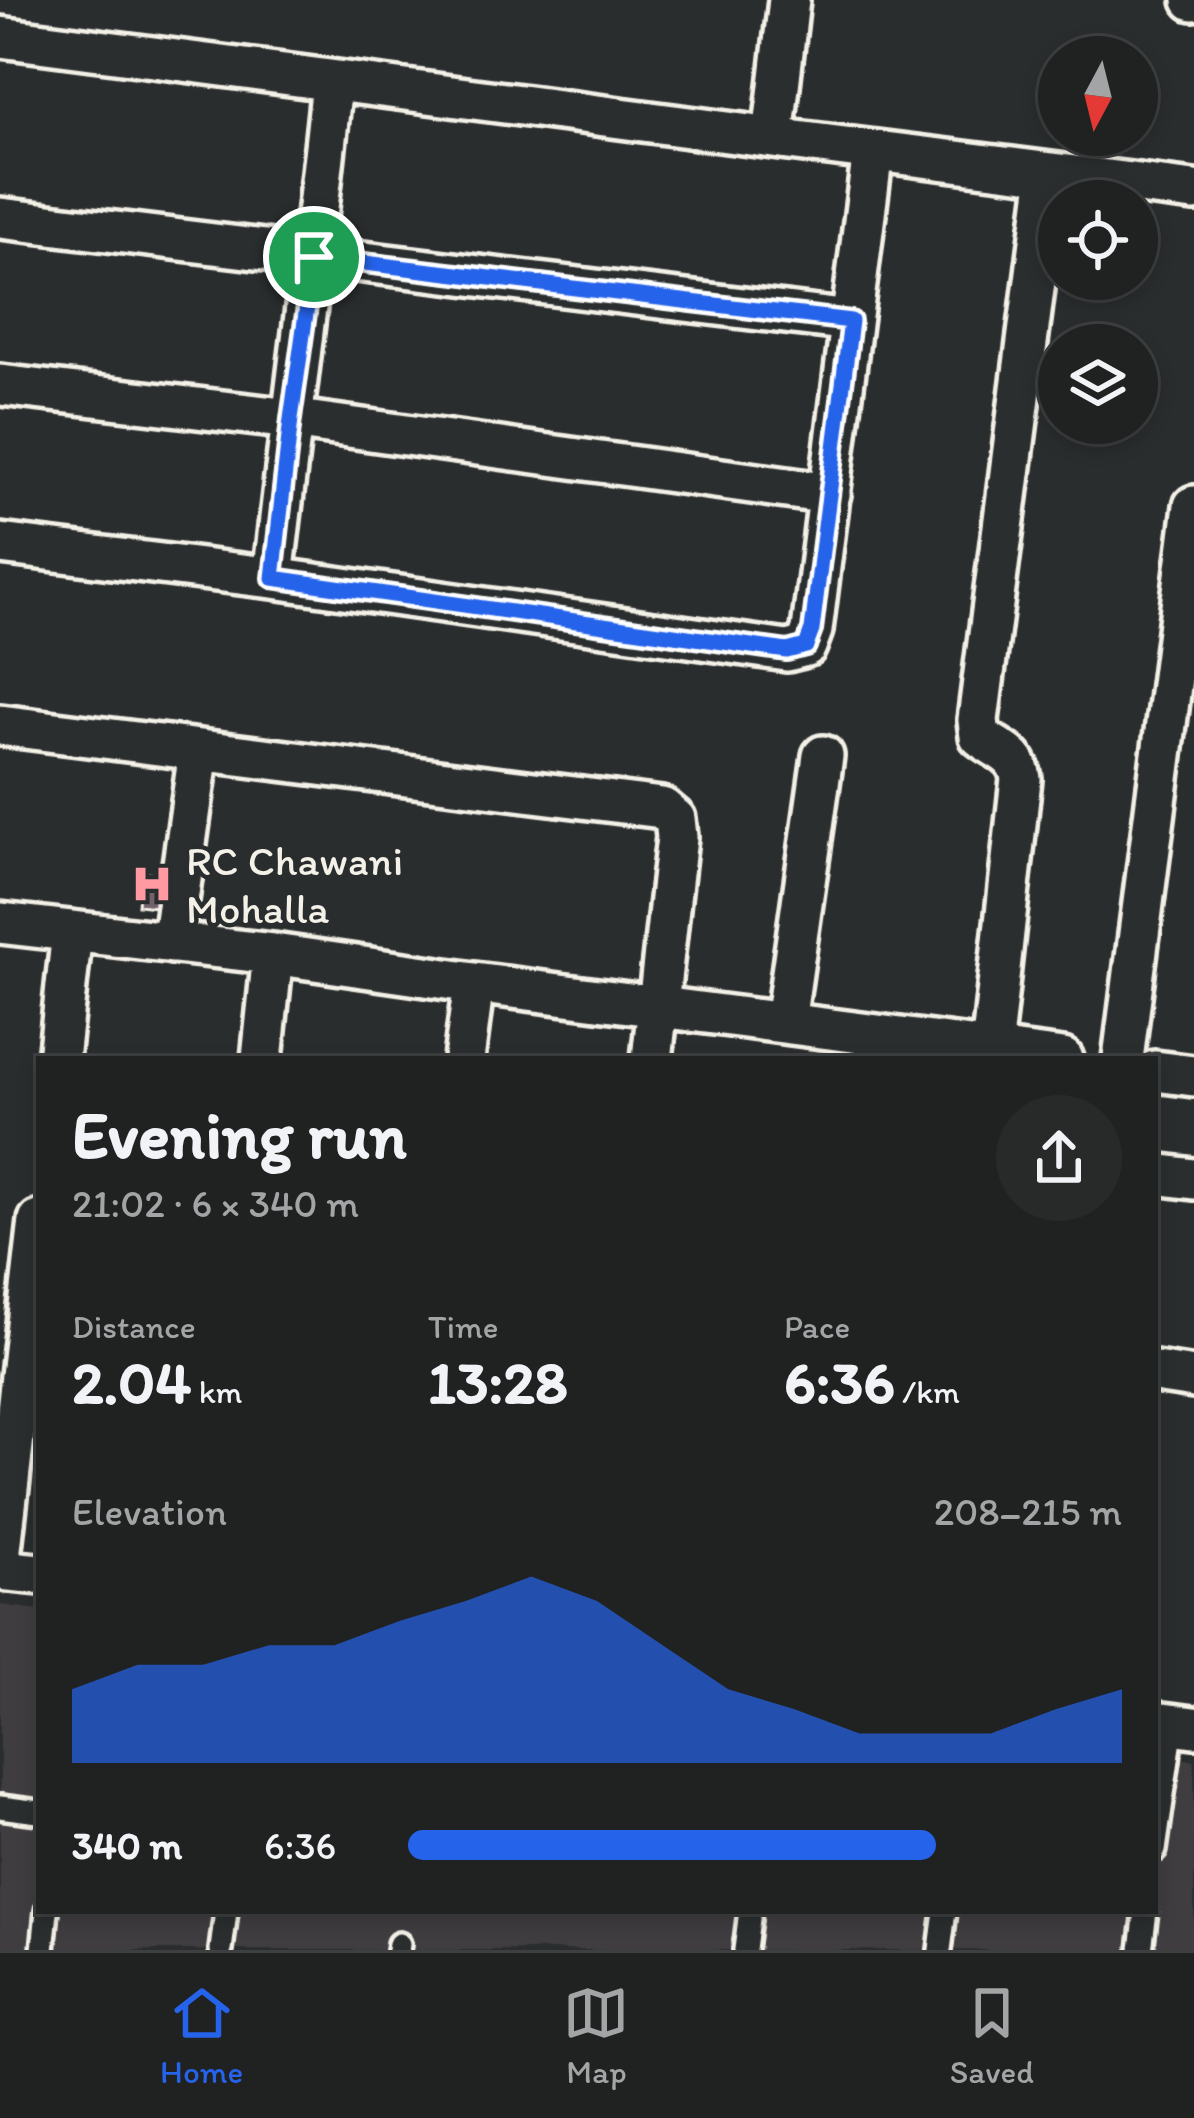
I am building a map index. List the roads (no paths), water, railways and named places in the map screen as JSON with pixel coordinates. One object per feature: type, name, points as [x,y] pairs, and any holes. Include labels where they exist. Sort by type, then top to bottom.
[{"type":"street","points":[[773,138],[789,0]]},
{"type":"street","points":[[0,37],[1194,191]]},
{"type":"street","points":[[273,578],[332,82]]},
{"type":"street","points":[[0,544],[787,651],[806,646],[812,630],[873,151]]},
{"type":"street","points":[[992,1050],[1021,779],[1019,765],[1009,753],[980,736],[978,720],[1049,173]]},
{"type":"street","points":[[0,218],[851,321]]},
{"type":"street","points":[[0,385],[291,419],[830,494]]},
{"type":"street","points":[[1123,1056],[1194,506]]},
{"type":"street","points":[[0,725],[662,808],[675,819],[677,837],[652,1056]]},
{"type":"street","points":[[172,943],[199,751]]},
{"type":"street","points":[[785,1022],[823,756]]},
{"type":"street","points":[[0,923],[273,953],[785,1022],[862,1046],[1039,1056]]},
{"type":"street","points":[[58,1056],[73,932]]},
{"type":"street","points":[[262,1056],[273,953]]},
{"type":"street","points":[[464,1056],[474,983]]},
{"type":"street","points":[[1158,1071],[1194,1076]]},
{"type":"street","points":[[1158,1174],[1194,1179]]},
{"type":"street","points":[[0,1557],[36,1247]]},
{"type":"street","points":[[1158,1372],[1194,1378]]},
{"type":"street","points":[[0,1570],[36,1574]]},
{"type":"lane","points":[[1158,1830],[1174,1725]]},
{"type":"lane","points":[[0,1807],[36,1812]]},
{"type":"lane","points":[[43,1950],[47,1914]]},
{"type":"lane","points":[[220,1950],[226,1914]]},
{"type":"lane","points":[[745,1950],[750,1914]]},
{"type":"lane","points":[[940,1950],[945,1914]]},
{"type":"lane","points":[[1141,1950],[1147,1914]]},
{"type":"place","name":"RC Chawani Mohalla","points":[[152,884]]}]
